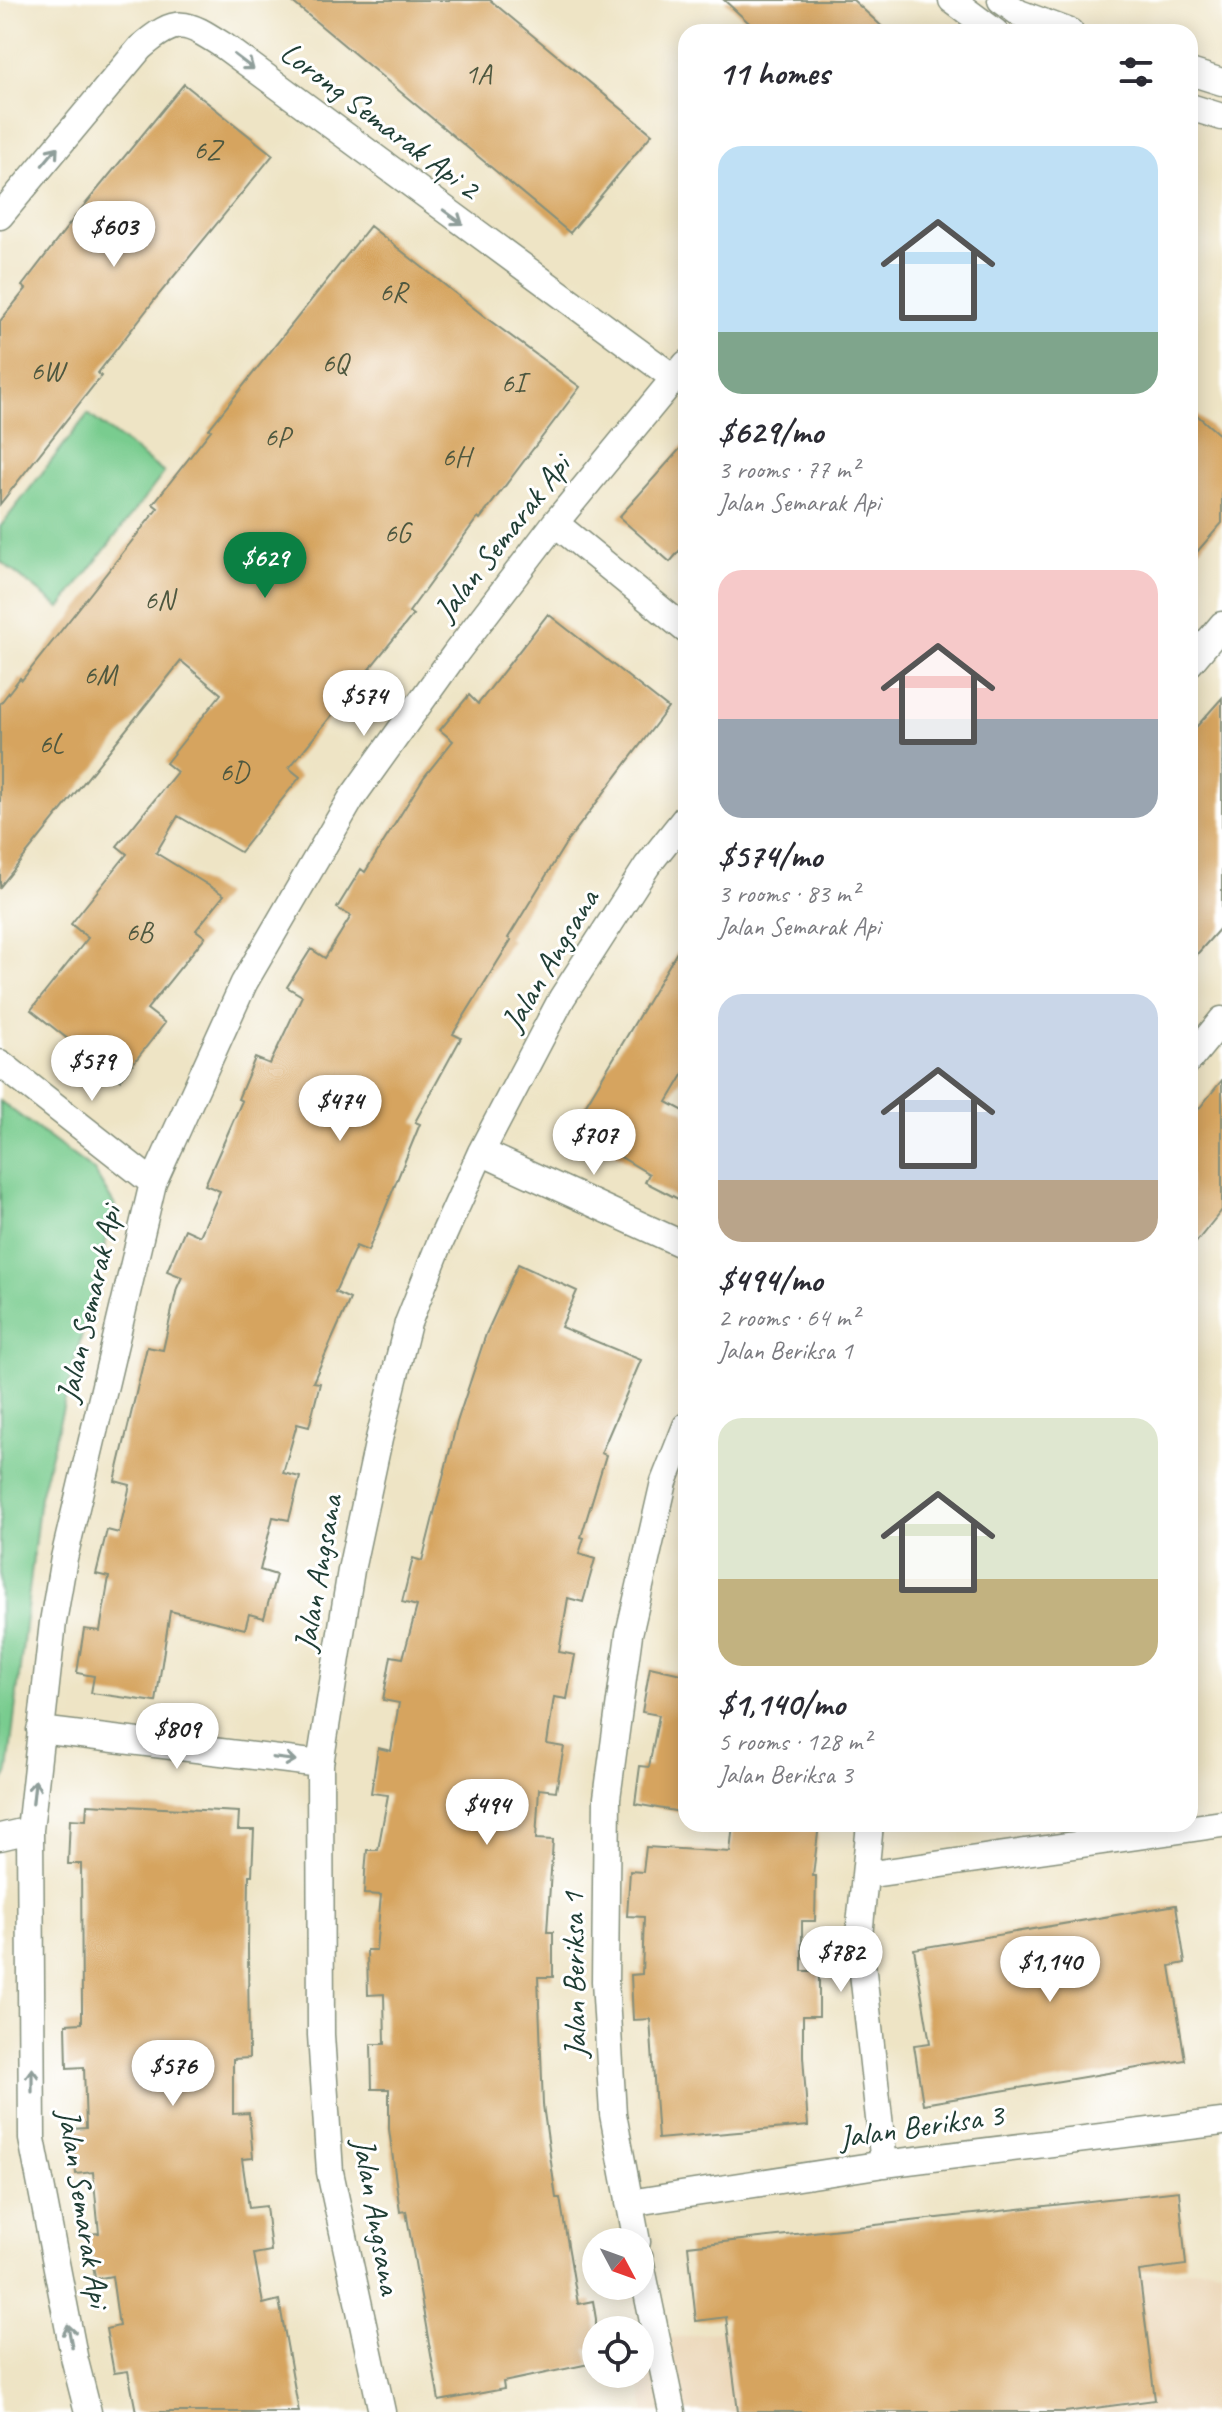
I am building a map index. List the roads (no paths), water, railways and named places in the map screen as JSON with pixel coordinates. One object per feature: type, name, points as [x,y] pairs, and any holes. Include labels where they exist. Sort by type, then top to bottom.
[{"type":"street","points":[[952,0],[984,24]]},
{"type":"street","points":[[1001,0],[1019,13],[1049,24]]},
{"type":"street","name":"Lorong Semarak Api 2","points":[[0,216],[140,48],[160,30],[177,24],[196,28],[678,370]]},
{"type":"street","points":[[1198,74],[1222,82]]},
{"type":"street","points":[[1198,110],[1222,117]]},
{"type":"street","name":"Jalan Semarak Api","points":[[88,2412],[75,2361],[32,2139],[30,1830],[53,1622],[64,1558],[153,1183],[244,983],[351,799],[455,654],[555,523],[678,373]]},
{"type":"street","points":[[555,523],[678,623]]},
{"type":"street","points":[[1198,654],[1222,625]]},
{"type":"street","name":"Jalan Angsana","points":[[382,2412],[330,2172],[321,2035],[320,1764],[351,1570],[408,1323],[439,1245],[481,1152],[562,998],[647,866],[678,827]]},
{"type":"street","points":[[1198,1050],[1220,1027]]},
{"type":"street","points":[[0,1063],[153,1183]]},
{"type":"street","points":[[481,1152],[678,1242]]},
{"type":"street","name":"Jalan Beriksa 1","points":[[634,2228],[613,2114],[606,1996],[607,1798],[629,1634],[664,1482],[678,1446]]},
{"type":"street","points":[[40,1730],[320,1764]]},
{"type":"street","points":[[1198,1827],[1222,1824]]},
{"type":"street","points":[[0,1837],[30,1830]]},
{"type":"street","points":[[869,1832],[859,1936],[884,2164]]},
{"type":"street","points":[[865,1875],[1166,1832]]},
{"type":"street","name":"Jalan Beriksa 3","points":[[629,2203],[884,2164],[1222,2122]]},
{"type":"street","points":[[649,2300],[672,2412]]}]
